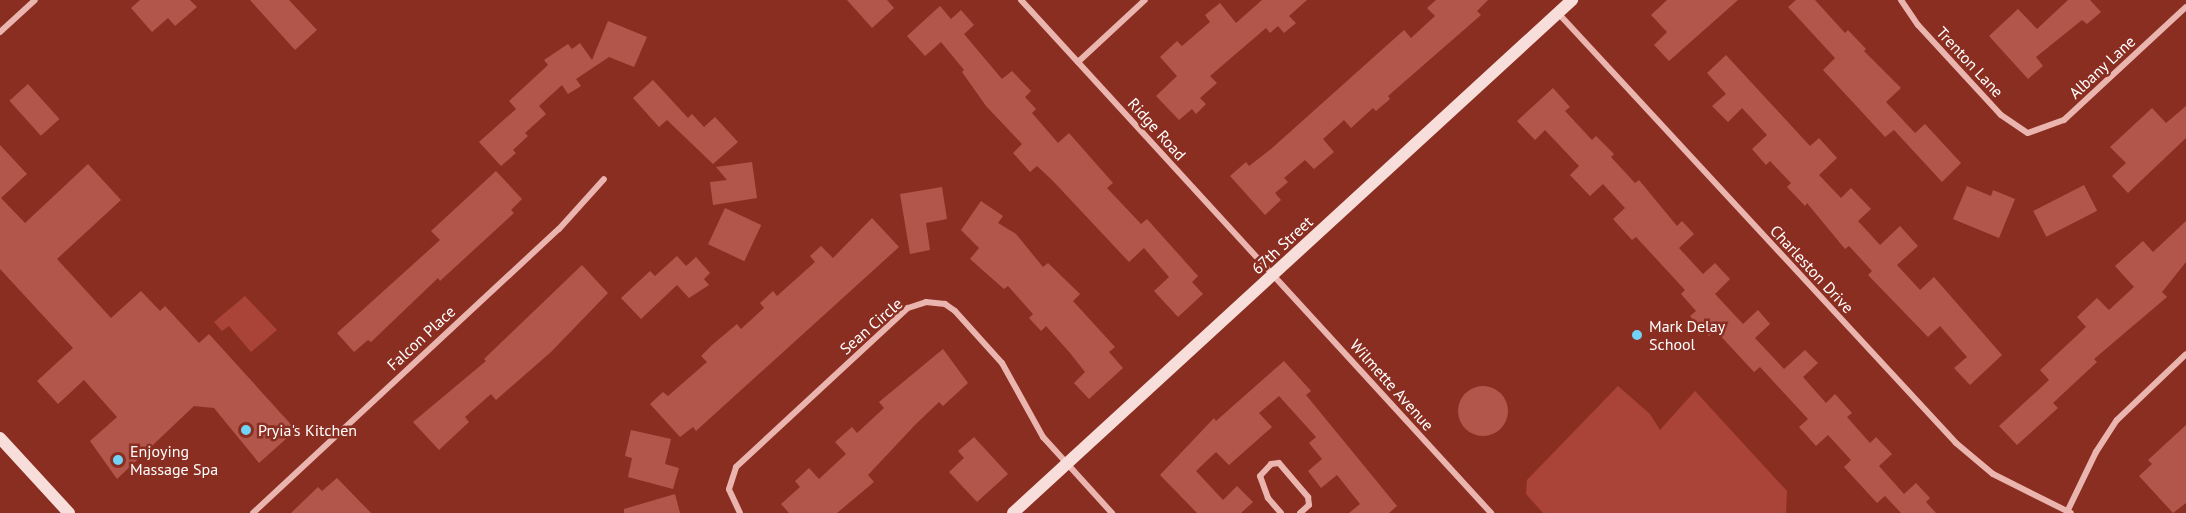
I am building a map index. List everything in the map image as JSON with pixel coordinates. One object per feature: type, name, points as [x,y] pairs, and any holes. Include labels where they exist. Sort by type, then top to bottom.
[{"type":"street","points":[[0,32],[35,0]]},
{"type":"street","name":"Ridge Road","points":[[1021,0],[1272,276]]},
{"type":"street","points":[[1078,62],[1145,0]]},
{"type":"street","name":"67th Street","points":[[1013,513],[1572,0]]},
{"type":"street","name":"Trenton Lane","points":[[1901,0],[1918,25],[2001,115],[2028,133]]},
{"type":"street","name":"Albany Lane","points":[[2028,133],[2064,120],[2186,7]]},
{"type":"street","name":"Charleston Drive","points":[[1558,13],[1956,444],[1993,474],[2069,512]]},
{"type":"street","name":"Falcon Place","points":[[253,513],[559,230],[604,179]]},
{"type":"street","name":"Wilmette Avenue","points":[[1272,276],[1491,513]]},
{"type":"street","name":"Sean Circle","points":[[740,513],[729,489],[736,467],[908,308],[926,302],[945,304],[955,311],[1002,363],[1043,437],[1113,513]]},
{"type":"street","points":[[2069,512],[2096,452],[2117,420],[2186,354]]},
{"type":"street","points":[[2,441],[69,513]]},
{"type":"street","points":[[1281,513],[1268,498],[1260,476],[1271,464],[1279,463],[1308,497],[1309,505],[1300,513]]},
{"type":"shaded area","points":[[245,296],[277,330],[251,352],[229,326],[222,331],[214,322]]},
{"type":"shaded area","points":[[1618,386],[1650,414],[1660,430],[1695,391],[1787,491],[1786,513],[1543,513],[1526,494],[1527,480]]},
{"type":"building","points":[[140,0],[190,0],[197,7],[175,26],[168,18],[152,32],[131,8]]},
{"type":"building","points":[[250,0],[289,0],[317,30],[295,50]]},
{"type":"building","points":[[847,0],[887,0],[894,8],[872,28]]},
{"type":"building","points":[[1262,0],[1307,0],[1289,16],[1296,23],[1284,33],[1278,26],[1270,33],[1266,28],[1210,76],[1217,83],[1200,98],[1206,104],[1196,114],[1192,109],[1179,120],[1156,96],[1177,76],[1160,57],[1177,41],[1182,46],[1210,22],[1205,15],[1220,3],[1236,23]]},
{"type":"building","points":[[1436,0],[1488,0],[1477,11],[1481,15],[1388,96],[1390,99],[1376,111],[1373,108],[1351,128],[1344,120],[1323,139],[1334,152],[1314,169],[1305,160],[1284,178],[1288,182],[1275,193],[1281,200],[1265,215],[1230,176],[1246,162],[1249,166],[1271,149],[1404,30],[1411,38],[1435,16],[1427,8]]},
{"type":"building","points":[[1667,0],[1738,0],[1669,61],[1654,45],[1667,32],[1651,15]]},
{"type":"building","points":[[1796,0],[1815,0],[1845,33],[1848,30],[1866,49],[1864,51],[1901,88],[1886,102],[1915,133],[1925,124],[1961,163],[1942,182],[1894,130],[1885,137],[1823,70],[1835,58],[1788,7]]},
{"type":"building","points":[[2068,0],[2090,0],[2101,12],[2087,24],[2082,20],[2036,57],[2043,66],[2028,79],[1989,36],[2018,9],[2037,29]]},
{"type":"building","points":[[940,6],[951,19],[961,10],[974,25],[964,34],[1002,79],[1012,71],[1031,91],[1025,97],[1036,109],[1032,113],[1058,143],[1069,133],[1113,183],[1107,188],[1141,224],[1147,219],[1198,276],[1192,282],[1203,294],[1178,317],[1154,291],[1169,277],[1144,248],[1129,262],[1052,180],[1037,166],[1030,172],[1013,153],[1022,144],[986,106],[962,72],[964,70],[941,42],[925,56],[907,36]]},
{"type":"building","points":[[608,21],[647,37],[634,67],[609,57],[576,79],[581,86],[568,94],[562,85],[539,106],[546,114],[525,133],[528,136],[513,150],[516,153],[501,166],[479,142],[516,109],[509,101],[548,65],[544,60],[568,44],[572,49],[580,43],[592,60]]},
{"type":"building","points":[[1726,55],[1810,146],[1819,138],[1837,158],[1819,175],[1841,198],[1851,188],[1871,209],[1858,221],[1880,245],[1900,226],[1918,246],[1897,265],[1920,290],[1934,277],[2002,355],[1970,385],[1954,368],[1967,357],[1940,326],[1928,337],[1868,275],[1872,271],[1849,246],[1845,249],[1807,203],[1805,206],[1787,187],[1791,183],[1770,161],[1766,165],[1752,149],[1767,135],[1742,108],[1728,122],[1712,106],[1726,94],[1707,73]]},
{"type":"building","points":[[653,80],[688,118],[692,114],[704,127],[715,117],[738,142],[713,164],[667,120],[659,127],[633,98]]},
{"type":"building","points":[[28,84],[59,119],[41,136],[9,101]]},
{"type":"building","points":[[1553,88],[1570,107],[1565,111],[1592,140],[1596,136],[1614,154],[1611,157],[1635,183],[1639,180],[1677,226],[1682,221],[1694,234],[1679,248],[1703,274],[1715,263],[1730,279],[1715,294],[1743,324],[1758,310],[1770,324],[1755,338],[1784,369],[1805,350],[1818,363],[1803,377],[1826,403],[1835,394],[1852,413],[1847,417],[1870,443],[1876,437],[1892,454],[1879,466],[1904,494],[1916,483],[1930,498],[1926,502],[1936,513],[1901,513],[1885,496],[1877,503],[1844,467],[1851,460],[1828,435],[1816,446],[1799,427],[1808,419],[1760,367],[1754,372],[1715,330],[1709,336],[1690,316],[1696,311],[1681,294],[1685,290],[1636,237],[1632,240],[1613,219],[1625,208],[1603,184],[1590,196],[1570,175],[1579,166],[1545,130],[1535,140],[1517,121]]},
{"type":"building","points":[[2186,106],[2186,138],[2128,193],[2112,176],[2126,163],[2110,147],[2152,108],[2166,123]]},
{"type":"building","points":[[0,145],[27,174],[1,198],[25,223],[88,164],[121,200],[57,259],[111,318],[141,291],[160,311],[165,306],[199,343],[209,334],[296,430],[259,463],[214,408],[194,406],[117,479],[90,441],[117,417],[84,380],[58,404],[37,381],[73,348],[0,269]]},
{"type":"building","points":[[752,162],[757,198],[713,205],[710,182],[727,180],[716,167]]},
{"type":"building","points":[[496,171],[522,199],[511,210],[514,213],[440,281],[438,278],[371,342],[368,340],[354,352],[337,333],[440,240],[431,231]]},
{"type":"building","points":[[2084,185],[2097,211],[2046,237],[2033,211]]},
{"type":"building","points":[[1967,186],[1991,196],[1993,190],[2015,199],[1999,238],[1953,219]]},
{"type":"building","points":[[942,187],[947,219],[926,223],[930,250],[910,254],[900,194]]},
{"type":"building","points":[[981,201],[1003,216],[998,223],[1016,234],[1043,267],[1048,263],[1080,294],[1073,301],[1115,347],[1109,352],[1123,368],[1089,399],[1074,383],[1085,372],[1070,353],[1046,326],[1041,331],[1029,318],[1033,314],[1008,286],[1004,289],[970,259],[979,248],[961,230]]},
{"type":"building","points":[[725,208],[761,225],[744,261],[708,244]]},
{"type":"building","points":[[872,218],[899,247],[696,431],[693,427],[680,437],[650,404],[663,392],[668,396],[707,362],[701,356],[737,324],[741,329],[764,308],[760,303],[773,291],[777,296],[815,262],[810,256],[821,246],[833,258]]},
{"type":"building","points":[[2186,221],[2186,262],[2162,292],[2167,297],[2094,359],[2097,362],[2053,403],[2058,408],[2017,445],[1999,426],[2049,380],[2040,370],[2086,327],[2077,317],[2097,298],[2109,310],[2134,287],[2115,266],[2143,241],[2153,252]]},
{"type":"building","points":[[677,256],[686,266],[696,257],[710,273],[704,279],[709,285],[689,298],[677,285],[641,319],[621,298],[650,271],[655,276]]},
{"type":"building","points":[[582,265],[608,293],[551,352],[496,400],[491,394],[465,417],[469,422],[439,450],[413,422],[486,361],[484,359]]},
{"type":"building","points":[[943,349],[968,383],[943,406],[939,402],[915,425],[868,475],[874,482],[837,513],[789,513],[781,504],[800,487],[795,481],[809,468],[819,479],[846,454],[835,442],[852,427],[857,433],[884,408],[879,402]]},
{"type":"building","points":[[1284,361],[1311,391],[1306,395],[1397,506],[1389,513],[1349,513],[1360,504],[1337,475],[1321,488],[1308,471],[1322,459],[1309,443],[1316,437],[1279,396],[1259,413],[1272,427],[1229,465],[1216,452],[1196,471],[1223,500],[1237,486],[1253,502],[1241,513],[1197,513],[1160,475],[1214,418],[1216,421]]},
{"type":"building","points":[[1483,386],[1501,393],[1508,411],[1501,429],[1483,436],[1465,429],[1458,411],[1465,393]]},
{"type":"building","points":[[2186,425],[2186,503],[2173,513],[2139,476],[2152,464],[2148,460]]},
{"type":"building","points":[[631,430],[671,439],[665,464],[679,468],[673,489],[628,477],[632,458],[625,456]]},
{"type":"building","points":[[974,437],[1008,474],[977,502],[949,472],[964,458],[958,451]]},
{"type":"building","points":[[337,478],[371,513],[291,513],[318,487],[322,491]]},
{"type":"building","points":[[675,494],[680,513],[624,513],[624,509]]},
{"type":"place","name":"Mark Delay School","points":[[1637,335]]},
{"type":"place","name":"Pryia's Kitchen","points":[[246,430]]},
{"type":"place","name":"Enjoying Massage Spa","points":[[118,460]]}]
